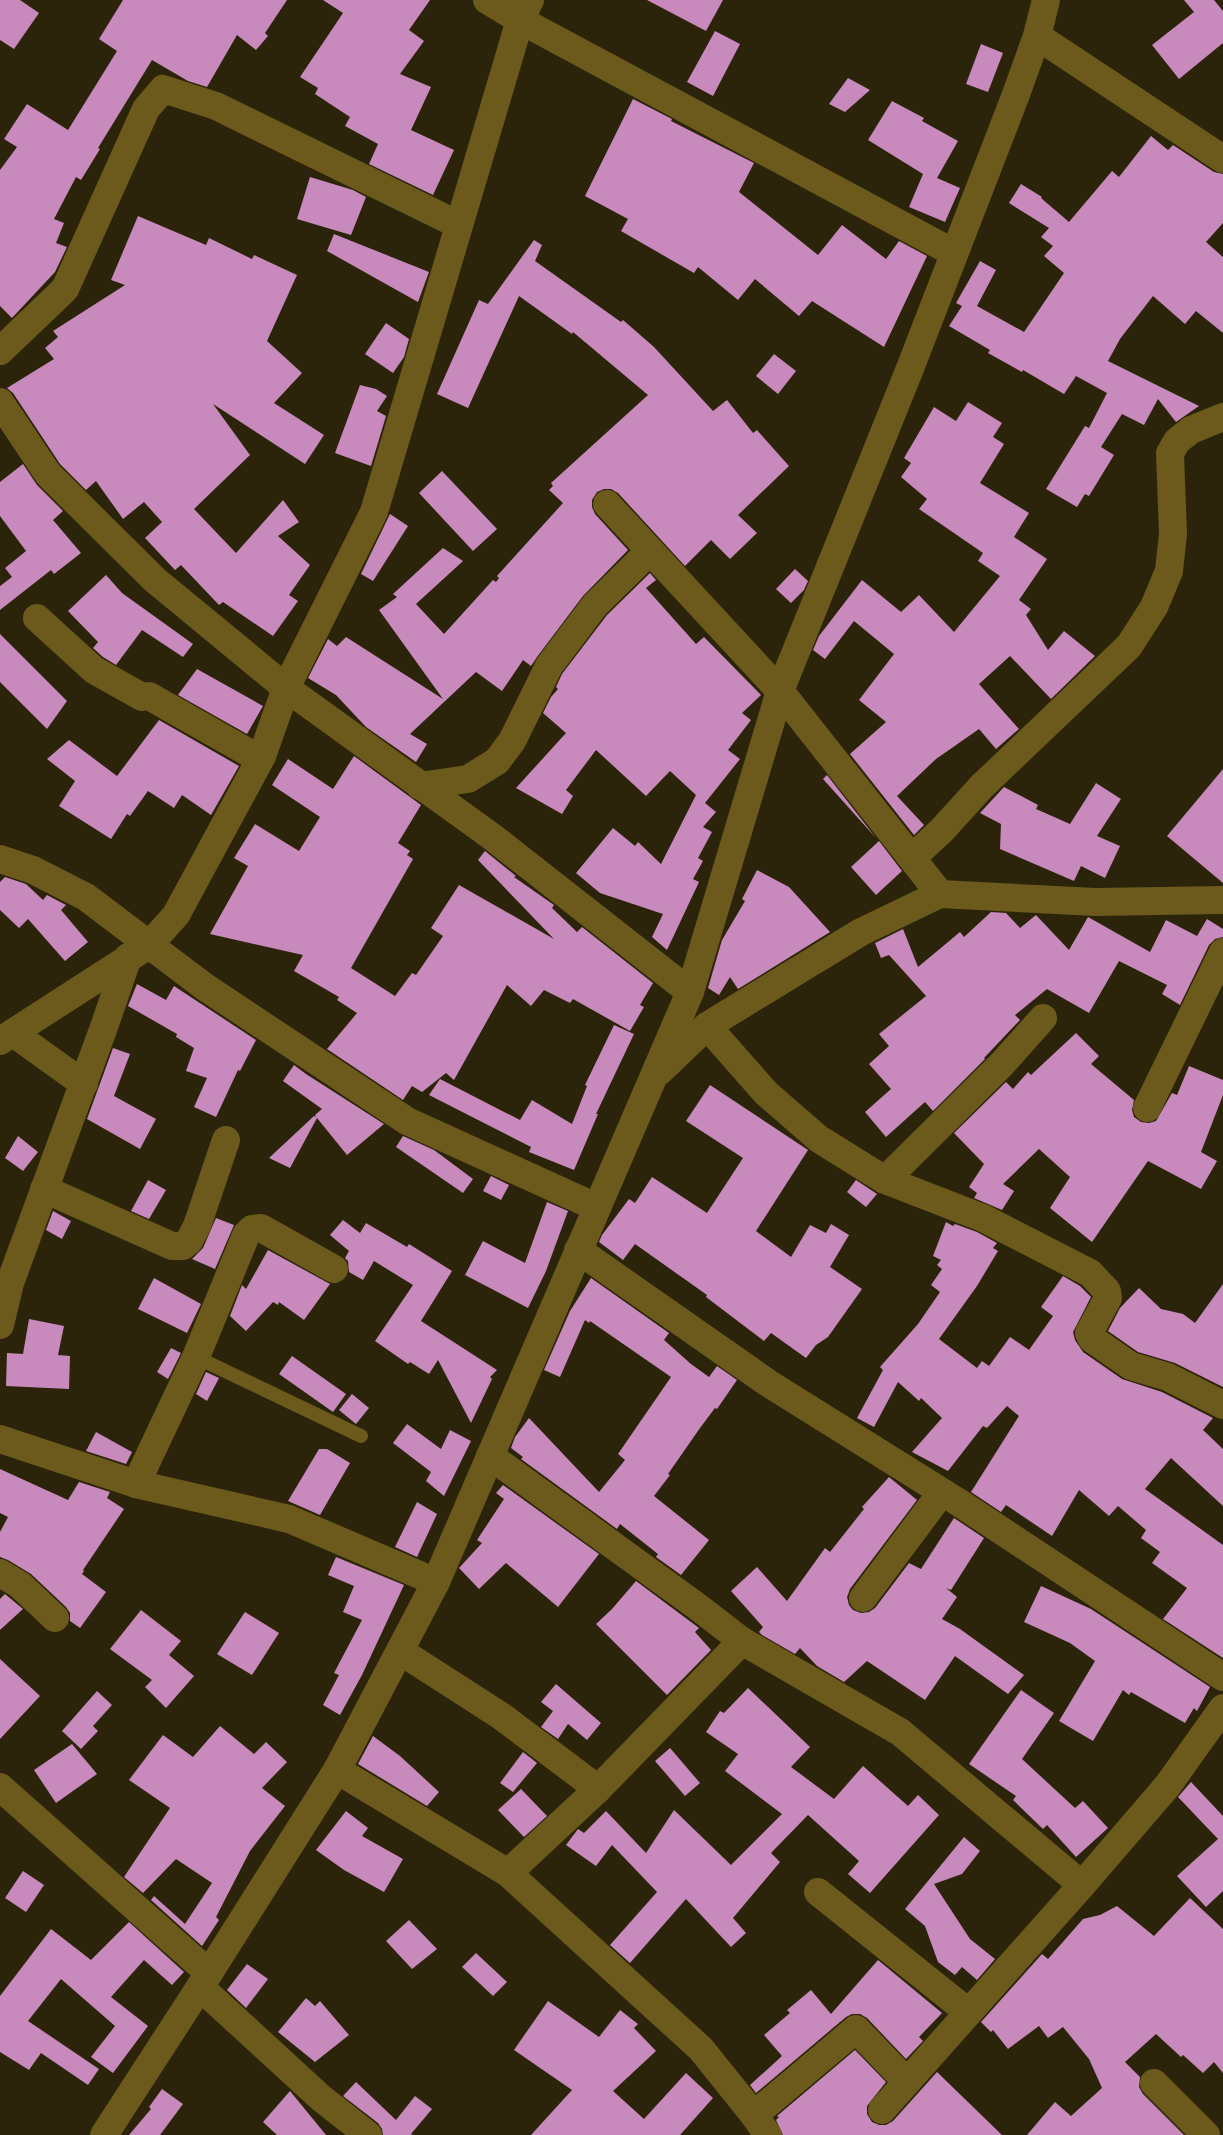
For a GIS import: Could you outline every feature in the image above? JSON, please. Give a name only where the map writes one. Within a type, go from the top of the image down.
[{"type":"street","points":[[487,0],[525,10],[954,253]]},
{"type":"street","points":[[104,2135],[205,1980],[337,1770],[436,1582],[690,992],[780,692],[954,253],[1037,36],[1046,0]]},
{"type":"street","points":[[84,1084],[6,1037],[138,951],[176,915],[262,756],[286,688],[374,512],[525,10]]},
{"type":"street","points":[[1037,36],[1223,159]]},
{"type":"street","points":[[0,351],[65,289],[146,109],[163,89],[216,106],[460,225]]},
{"type":"street","points":[[0,402],[48,474],[155,580],[286,688],[491,836],[690,992]]},
{"type":"street","points":[[912,858],[942,830],[982,786],[1129,646],[1154,607],[1169,571],[1172,534],[1170,453],[1177,441],[1191,430],[1223,417]]},
{"type":"street","points":[[607,504],[780,692],[940,894]]},
{"type":"street","points":[[420,786],[468,779],[497,761],[512,741],[549,666],[595,605],[650,551]]},
{"type":"street","points":[[37,618],[94,670],[142,697],[149,696],[260,759],[262,756]]},
{"type":"street","points":[[0,859],[32,870],[86,897],[138,951],[205,987],[407,1121],[596,1207]]},
{"type":"street","points":[[652,1079],[707,1026],[862,932],[940,894],[1095,902],[1223,900]]},
{"type":"street","points":[[0,1325],[10,1283],[44,1189],[138,951]]},
{"type":"street","points":[[1147,1108],[1223,952]]},
{"type":"street","points":[[885,1180],[1002,1064],[1043,1018]]},
{"type":"street","points":[[707,1026],[766,1093],[819,1139],[885,1180],[983,1218],[1090,1273],[1107,1291],[1108,1298],[1091,1329],[1092,1339],[1131,1366],[1168,1376],[1223,1405]]},
{"type":"street","points":[[44,1189],[172,1246],[183,1246],[189,1241],[197,1226],[226,1140]]},
{"type":"street","points":[[136,1484],[196,1357],[246,1235],[252,1229],[261,1228],[334,1269]]},
{"type":"street","points":[[578,1250],[768,1382],[942,1492],[1223,1677]]},
{"type":"street","points":[[0,1439],[136,1484],[289,1519],[436,1582]]},
{"type":"street","points":[[490,1456],[742,1641],[900,1732],[1082,1885]]},
{"type":"street","points":[[863,1598],[942,1492]]},
{"type":"street","points":[[0,1573],[20,1585],[55,1618]]},
{"type":"street","points":[[508,1873],[598,1789],[742,1641]]},
{"type":"street","points":[[400,1651],[500,1716],[598,1789]]},
{"type":"street","points":[[882,2110],[1082,1885],[1168,1785],[1223,1708]]},
{"type":"street","points":[[337,1770],[508,1873],[701,2049],[761,2125],[856,2029],[907,2082]]},
{"type":"street","points":[[0,1787],[205,1980],[322,2098],[368,2135]]},
{"type":"street","points":[[818,1892],[968,2012]]},
{"type":"street","points":[[1154,2083],[1206,2135]]},
{"type":"lane","points":[[196,1357],[361,1436]]},
{"type":"building","points":[[0,0],[20,0],[39,13],[14,49],[0,40]]},
{"type":"building","points":[[123,0],[287,0],[265,33],[268,36],[256,50],[237,35],[207,87],[188,81],[152,60],[98,148],[100,149],[81,180],[76,177],[54,219],[64,223],[56,243],[67,247],[55,272],[12,318],[0,306],[0,170],[17,147],[4,139],[27,104],[68,130],[117,51],[99,39]]},
{"type":"building","points":[[323,0],[430,0],[409,30],[424,41],[400,74],[431,87],[411,130],[454,150],[433,195],[369,164],[378,144],[345,126],[350,117],[315,94],[318,88],[300,77],[343,13]]},
{"type":"building","points":[[647,0],[723,0],[706,31]]},
{"type":"building","points":[[1184,0],[1214,0],[1223,11],[1223,43],[1179,79],[1152,45],[1194,12]]},
{"type":"building","points":[[715,31],[740,44],[713,96],[687,82]]},
{"type":"building","points":[[981,44],[1003,53],[988,92],[966,84]]},
{"type":"building","points":[[848,78],[870,90],[845,112],[829,104]]},
{"type":"building","points":[[633,99],[672,119],[671,121],[754,163],[739,192],[818,255],[842,225],[886,259],[899,241],[927,256],[884,347],[812,301],[799,316],[755,279],[738,300],[698,267],[694,273],[621,231],[628,219],[585,196]]},
{"type":"building","points":[[892,101],[924,118],[922,121],[958,141],[937,178],[960,188],[945,222],[909,207],[923,174],[868,140]]},
{"type":"building","points":[[1151,136],[1168,150],[1173,145],[1214,172],[1223,174],[1223,223],[1206,242],[1223,257],[1223,333],[1196,311],[1185,324],[1153,296],[1120,339],[1108,361],[1199,406],[1176,422],[1158,399],[1144,425],[1122,414],[1101,447],[1114,455],[1089,496],[1085,494],[1077,507],[1046,489],[1085,426],[1089,428],[1107,393],[1076,376],[1064,394],[1023,370],[1022,372],[988,353],[990,350],[949,326],[962,306],[956,303],[980,261],[996,270],[977,306],[1024,332],[1064,273],[1044,256],[1053,246],[1041,237],[1049,228],[1009,203],[1021,184],[1042,197],[1069,222],[1112,171],[1119,177]]},
{"type":"building","points":[[310,177],[353,190],[366,197],[351,235],[297,219]]},
{"type":"building","points":[[138,216],[206,245],[209,238],[252,259],[254,255],[297,275],[267,341],[302,373],[274,403],[324,435],[305,464],[213,404],[250,455],[194,509],[236,553],[283,500],[299,522],[278,536],[310,565],[289,595],[298,601],[273,636],[223,602],[219,605],[181,565],[175,570],[145,538],[162,522],[144,502],[123,519],[96,481],[86,490],[60,464],[13,393],[7,388],[54,359],[45,348],[58,337],[53,331],[125,285],[111,280]]},
{"type":"building","points":[[334,234],[429,272],[418,302],[327,251]]},
{"type":"building","points":[[534,240],[542,245],[535,261],[621,322],[623,320],[654,347],[713,411],[727,400],[753,433],[757,430],[789,466],[738,515],[757,533],[730,559],[711,540],[685,566],[618,493],[611,489],[597,492],[592,500],[595,514],[628,550],[583,596],[531,666],[523,660],[502,691],[476,672],[410,734],[427,744],[416,762],[366,727],[336,695],[308,678],[328,639],[337,646],[346,637],[443,699],[379,610],[397,597],[393,594],[443,548],[463,561],[416,604],[444,634],[493,580],[496,582],[499,578],[497,576],[563,503],[549,490],[553,486],[551,483],[648,395],[573,332],[572,334],[519,296],[468,408],[437,394],[479,300],[488,304]]},
{"type":"building","points":[[386,323],[409,339],[404,357],[393,373],[365,354]]},
{"type":"building","points":[[774,354],[796,371],[778,394],[756,376]]},
{"type":"building","points":[[360,385],[376,389],[387,396],[377,411],[386,416],[371,466],[335,453]]},
{"type":"building","points":[[968,402],[1002,423],[993,437],[1004,444],[980,483],[1029,513],[1014,537],[1047,559],[1019,600],[1031,609],[1026,615],[1048,650],[1064,631],[1095,656],[1051,699],[1010,656],[979,684],[1019,729],[996,749],[979,729],[936,759],[897,796],[924,825],[914,835],[850,754],[886,722],[859,700],[894,654],[854,621],[825,659],[813,650],[819,636],[862,580],[901,612],[919,595],[954,632],[1000,576],[978,561],[983,553],[919,509],[927,499],[901,477],[911,463],[904,458],[934,407],[956,421]]},
{"type":"building","points":[[23,464],[37,485],[63,511],[53,520],[81,553],[54,574],[51,570],[0,610],[0,586],[12,577],[5,568],[26,551],[0,516],[0,482]]},
{"type":"building","points":[[442,471],[497,529],[473,551],[419,493]]},
{"type":"building","points":[[390,514],[408,526],[373,581],[361,574]]},
{"type":"building","points":[[795,569],[808,581],[804,590],[791,603],[776,589]]},
{"type":"building","points":[[650,573],[656,580],[646,588],[696,644],[704,637],[761,695],[742,713],[751,720],[728,750],[740,759],[705,803],[716,812],[703,827],[712,832],[698,858],[703,861],[693,879],[699,882],[667,950],[652,937],[663,914],[600,893],[576,873],[613,828],[635,846],[638,842],[661,864],[696,795],[670,771],[646,796],[596,750],[566,790],[573,796],[562,814],[516,788],[566,733],[543,713],[551,697],[558,689],[556,687],[562,674],[607,615]]},
{"type":"building","points":[[106,575],[122,593],[193,644],[183,657],[142,630],[116,665],[93,648],[98,642],[68,611]]},
{"type":"building","points":[[0,634],[67,701],[47,729],[0,682]]},
{"type":"building","points":[[197,669],[263,706],[247,734],[178,695]]},
{"type":"building","points":[[159,720],[239,766],[211,815],[182,795],[174,808],[148,791],[130,816],[127,814],[111,839],[59,806],[75,781],[47,759],[69,740],[117,776]]},
{"type":"building","points":[[354,756],[421,805],[398,843],[410,851],[407,855],[413,859],[351,968],[395,996],[412,973],[416,975],[443,936],[431,928],[459,885],[554,939],[478,860],[485,851],[516,876],[514,877],[554,905],[552,908],[577,932],[582,927],[653,983],[640,1005],[644,1007],[630,1031],[573,999],[570,1003],[544,990],[531,1006],[507,985],[454,1080],[446,1073],[422,1092],[412,1086],[403,1100],[327,1049],[357,1013],[337,1000],[339,997],[294,971],[303,955],[210,934],[248,866],[234,858],[255,824],[299,851],[320,817],[272,785],[288,759],[333,789]]},
{"type":"building","points":[[1223,769],[1223,883],[1167,836]]},
{"type":"building","points":[[827,775],[876,838],[823,779]]},
{"type":"building","points":[[1096,783],[1121,799],[1097,836],[1120,846],[1105,878],[1081,866],[1074,881],[1000,849],[1001,824],[980,813],[1004,787],[1038,805],[1036,809],[1070,824]]},
{"type":"building","points":[[879,841],[902,871],[876,895],[851,867]]},
{"type":"building","points":[[757,870],[789,887],[830,932],[738,989],[730,977],[719,995],[708,988],[722,940],[745,901],[742,899]]},
{"type":"building","points":[[5,877],[26,884],[43,900],[47,895],[66,905],[61,910],[88,942],[65,961],[28,919],[19,928],[0,910],[0,882]]},
{"type":"building","points":[[991,912],[1006,913],[1020,928],[1036,915],[1069,950],[1088,917],[1150,952],[1166,920],[1197,936],[1207,919],[1223,929],[1223,937],[1215,939],[1209,945],[1180,1005],[1162,994],[1167,985],[1119,961],[1089,1013],[1047,989],[1015,1015],[1020,1020],[985,1059],[933,1111],[925,1102],[886,1137],[865,1112],[891,1089],[869,1064],[889,1046],[879,1034],[926,996],[889,955],[881,958],[875,943],[903,929],[918,967],[960,932],[964,937]]},
{"type":"building","points":[[137,984],[166,1000],[174,986],[256,1040],[240,1071],[238,1070],[216,1117],[194,1107],[207,1078],[186,1071],[194,1048],[176,1037],[177,1034],[128,1006]]},
{"type":"building","points":[[614,1025],[634,1034],[596,1114],[598,1114],[574,1170],[529,1152],[531,1147],[429,1095],[440,1079],[520,1120],[532,1100],[572,1124],[587,1086],[585,1085]]},
{"type":"building","points":[[1076,1033],[1099,1056],[1091,1064],[1134,1100],[1132,1110],[1134,1117],[1141,1122],[1149,1123],[1156,1121],[1172,1093],[1177,1095],[1189,1066],[1223,1080],[1223,1095],[1201,1152],[1217,1161],[1201,1189],[1148,1161],[1092,1242],[1050,1208],[1070,1177],[1039,1149],[1003,1184],[1014,1191],[1002,1210],[974,1198],[977,1193],[969,1187],[984,1164],[954,1133],[1006,1082],[1013,1089],[1028,1072],[1031,1075]]},
{"type":"building","points":[[113,1048],[130,1054],[114,1096],[156,1119],[140,1149],[87,1119]]},
{"type":"building","points":[[294,1065],[384,1124],[347,1155],[317,1118],[290,1168],[269,1158],[314,1116],[316,1117],[315,1115],[322,1109],[283,1081]]},
{"type":"building","points":[[710,1085],[808,1150],[756,1231],[791,1257],[810,1225],[826,1233],[831,1224],[849,1235],[830,1267],[862,1289],[828,1337],[816,1345],[806,1358],[771,1333],[764,1341],[706,1297],[707,1295],[635,1244],[623,1260],[599,1242],[602,1235],[629,1199],[635,1203],[652,1177],[707,1213],[743,1158],[686,1121]]},
{"type":"building","points":[[18,1136],[38,1152],[23,1171],[5,1158]]},
{"type":"building","points":[[403,1136],[434,1150],[473,1179],[463,1193],[396,1147]]},
{"type":"building","points":[[491,1176],[509,1185],[501,1200],[483,1191]]},
{"type":"building","points":[[148,1180],[166,1190],[149,1219],[131,1211]]},
{"type":"building","points":[[856,1180],[877,1194],[866,1207],[847,1192]]},
{"type":"building","points":[[547,1202],[568,1211],[546,1271],[528,1308],[465,1275],[483,1241],[525,1263]]},
{"type":"building","points":[[53,1211],[71,1221],[62,1239],[46,1230]]},
{"type":"building","points":[[216,1218],[234,1225],[215,1269],[192,1259],[203,1248]]},
{"type":"building","points":[[343,1220],[360,1233],[366,1223],[407,1247],[409,1244],[452,1271],[421,1321],[497,1370],[490,1377],[492,1379],[471,1423],[438,1360],[429,1374],[410,1362],[408,1364],[375,1341],[413,1285],[374,1261],[363,1280],[349,1272],[348,1261],[345,1258],[349,1251],[330,1235]]},
{"type":"building","points":[[946,1222],[953,1226],[955,1224],[977,1232],[997,1243],[993,1248],[998,1251],[977,1286],[939,1339],[977,1368],[982,1361],[989,1366],[1010,1337],[1029,1350],[1053,1316],[1041,1307],[1063,1276],[1080,1286],[1091,1297],[1073,1332],[1075,1340],[1083,1352],[1122,1379],[1162,1392],[1213,1418],[1203,1430],[1223,1449],[1223,1506],[1171,1458],[1145,1489],[1223,1545],[1223,1658],[1163,1619],[1187,1588],[1152,1563],[1160,1552],[1141,1538],[1146,1530],[1118,1506],[1109,1516],[1079,1490],[1052,1536],[1006,1505],[1001,1512],[971,1492],[1019,1416],[1007,1406],[987,1428],[983,1426],[948,1471],[912,1452],[942,1418],[921,1398],[919,1401],[898,1382],[874,1427],[857,1418],[883,1370],[880,1367],[918,1324],[940,1292],[931,1285],[942,1269],[937,1265],[941,1260],[933,1256]]},
{"type":"building","points":[[268,1250],[330,1284],[304,1320],[279,1302],[278,1305],[273,1302],[246,1331],[230,1316],[242,1285],[246,1289]]},
{"type":"building","points":[[154,1278],[201,1304],[187,1333],[138,1309]]},
{"type":"building","points":[[591,1278],[669,1333],[664,1340],[709,1377],[717,1366],[737,1380],[717,1409],[715,1408],[700,1428],[654,1496],[709,1540],[681,1575],[656,1557],[658,1554],[620,1524],[617,1529],[521,1459],[523,1457],[511,1448],[515,1437],[529,1418],[599,1492],[625,1460],[618,1454],[671,1377],[590,1321],[589,1323],[585,1320],[560,1377],[544,1370],[570,1311]]},
{"type":"building","points":[[1223,1284],[1223,1387],[1175,1363],[1138,1352],[1108,1331],[1120,1308],[1139,1288],[1161,1309],[1183,1314],[1195,1323]]},
{"type":"building","points":[[29,1319],[64,1326],[58,1355],[70,1356],[69,1389],[6,1386],[7,1353],[23,1354]]},
{"type":"building","points":[[171,1348],[181,1353],[168,1379],[157,1372]]},
{"type":"building","points":[[292,1356],[346,1394],[333,1412],[279,1374]]},
{"type":"building","points":[[206,1372],[219,1378],[207,1401],[196,1394]]},
{"type":"building","points":[[352,1394],[369,1408],[356,1424],[339,1410]]},
{"type":"building","points":[[407,1424],[441,1449],[450,1430],[471,1441],[444,1496],[426,1481],[431,1472],[393,1443]]},
{"type":"building","points":[[96,1432],[132,1452],[126,1464],[86,1451]]},
{"type":"building","points":[[319,1449],[327,1449],[350,1463],[320,1515],[288,1501]]},
{"type":"building","points":[[0,1469],[68,1500],[79,1482],[110,1492],[107,1498],[124,1509],[83,1570],[82,1574],[106,1592],[80,1628],[70,1621],[70,1613],[66,1607],[31,1574],[0,1557],[0,1532],[8,1517],[0,1513]]},
{"type":"building","points":[[889,1477],[917,1500],[850,1589],[847,1597],[849,1605],[853,1610],[861,1613],[869,1612],[875,1608],[909,1563],[921,1569],[954,1518],[984,1538],[951,1590],[946,1588],[957,1597],[942,1619],[960,1629],[1024,1675],[1008,1694],[955,1656],[925,1700],[867,1661],[844,1682],[817,1666],[800,1648],[795,1654],[762,1635],[759,1632],[763,1627],[731,1591],[757,1567],[787,1601],[825,1548],[830,1552],[864,1509],[862,1507]]},
{"type":"building","points":[[503,1485],[599,1554],[558,1607],[506,1563],[479,1589],[459,1568],[482,1543],[477,1540],[504,1499],[496,1493]]},
{"type":"building","points":[[417,1502],[437,1514],[417,1557],[395,1547]]},
{"type":"building","points":[[336,1557],[404,1585],[362,1675],[340,1715],[323,1705],[339,1675],[334,1673],[362,1620],[343,1612],[354,1586],[328,1575]]},
{"type":"building","points":[[636,1581],[699,1628],[695,1632],[711,1650],[667,1695],[596,1624]]},
{"type":"building","points":[[1041,1586],[1091,1609],[1210,1687],[1197,1711],[1194,1708],[1185,1723],[1131,1692],[1129,1695],[1123,1690],[1093,1741],[1059,1721],[1095,1661],[1070,1643],[1024,1622]]},
{"type":"building","points":[[5,1594],[23,1609],[0,1630],[0,1599]]},
{"type":"building","points":[[141,1610],[181,1641],[169,1655],[194,1676],[166,1708],[145,1687],[152,1680],[110,1649]]},
{"type":"building","points":[[245,1612],[279,1633],[252,1675],[217,1654]]},
{"type":"building","points":[[0,1659],[40,1696],[0,1739]]},
{"type":"building","points":[[556,1684],[601,1723],[587,1740],[568,1724],[558,1739],[541,1727],[553,1711],[541,1702]]},
{"type":"building","points":[[748,1688],[810,1747],[791,1767],[834,1799],[863,1766],[908,1806],[918,1795],[939,1815],[870,1893],[848,1874],[859,1861],[808,1815],[771,1853],[780,1862],[733,1918],[746,1933],[731,1947],[686,1899],[630,1963],[610,1945],[657,1892],[612,1845],[596,1866],[566,1845],[578,1829],[584,1833],[606,1811],[646,1853],[674,1810],[731,1865],[782,1814],[725,1771],[738,1754],[706,1732],[720,1711],[724,1713]]},
{"type":"building","points":[[1021,1690],[1054,1713],[1022,1759],[1075,1808],[1083,1801],[1108,1828],[1076,1857],[1047,1825],[1043,1829],[1013,1800],[1016,1796],[969,1764]]},
{"type":"building","points":[[97,1691],[112,1705],[93,1726],[98,1731],[81,1749],[62,1731]]},
{"type":"building","points":[[220,1726],[254,1754],[266,1742],[287,1762],[262,1788],[285,1806],[250,1851],[216,1917],[219,1920],[202,1946],[151,1900],[154,1896],[185,1924],[212,1883],[176,1859],[143,1893],[124,1877],[170,1808],[129,1780],[163,1735],[193,1757]]},
{"type":"building","points":[[373,1736],[400,1756],[439,1792],[427,1806],[358,1764]]},
{"type":"building","points":[[72,1744],[97,1774],[56,1803],[34,1770]]},
{"type":"building","points":[[670,1748],[700,1783],[685,1796],[655,1761]]},
{"type":"building","points":[[523,1752],[537,1763],[513,1792],[500,1783]]},
{"type":"building","points":[[1191,1782],[1223,1816],[1223,1891],[1206,1907],[1177,1876],[1218,1839],[1178,1797]]},
{"type":"building","points":[[521,1789],[547,1816],[524,1837],[498,1810]]},
{"type":"building","points":[[346,1811],[368,1828],[362,1836],[403,1859],[384,1892],[344,1870],[316,1850]]},
{"type":"building","points":[[964,1837],[980,1851],[962,1874],[934,1884],[970,1939],[995,1959],[977,1980],[962,1967],[955,1975],[938,1962],[925,1926],[905,1909]]},
{"type":"building","points":[[23,1871],[44,1885],[26,1912],[5,1898]]},
{"type":"building","points":[[1190,1898],[1223,1929],[1223,2073],[1214,2062],[1203,2073],[1183,2055],[1181,2057],[1156,2034],[1125,2062],[1140,2077],[1139,2087],[1143,2094],[1184,2135],[1027,2135],[1055,2102],[1071,2116],[1102,2088],[1089,2059],[1063,2027],[1048,2038],[1039,2026],[1008,2049],[993,2030],[991,2032],[981,2022],[1042,1954],[1048,1959],[1083,1919],[1100,1915],[1117,1906],[1154,1936]]},
{"type":"building","points":[[409,1920],[437,1949],[412,1969],[386,1941]]},
{"type":"building","points":[[129,1922],[184,1972],[172,1985],[144,1960],[111,1997],[148,2026],[113,2073],[91,2057],[115,2026],[61,1979],[28,2021],[99,2069],[88,2085],[41,2053],[29,2070],[0,2052],[0,1996],[51,1929],[91,1960]]},
{"type":"building","points":[[476,1953],[507,1982],[493,1996],[462,1967]]},
{"type":"building","points":[[878,1960],[942,2013],[919,2037],[923,2041],[906,2059],[867,2018],[860,2014],[852,2014],[756,2093],[750,2085],[782,2056],[764,2035],[790,2013],[787,2010],[811,1990],[831,2014]]},
{"type":"building","points":[[247,1964],[268,1979],[246,2008],[227,1990]]},
{"type":"building","points":[[306,1998],[315,2006],[320,2001],[349,2035],[315,2062],[278,2032]]},
{"type":"building","points":[[548,2001],[599,2037],[620,2010],[638,2024],[634,2028],[656,2051],[613,2091],[644,2119],[686,2073],[713,2098],[680,2135],[531,2135],[572,2090],[514,2050]]},
{"type":"building","points":[[855,2050],[886,2082],[867,2106],[867,2114],[872,2122],[886,2125],[893,2121],[937,2072],[1002,2135],[783,2135],[776,2120],[779,2117],[777,2116]]},
{"type":"building","points":[[356,2082],[396,2120],[415,2096],[432,2109],[411,2134],[413,2135],[383,2135],[378,2123],[343,2096]]},
{"type":"building","points":[[162,2089],[183,2104],[160,2135],[129,2135],[151,2109],[149,2107]]},
{"type":"building","points":[[290,2091],[326,2135],[277,2135],[263,2122]]}]
